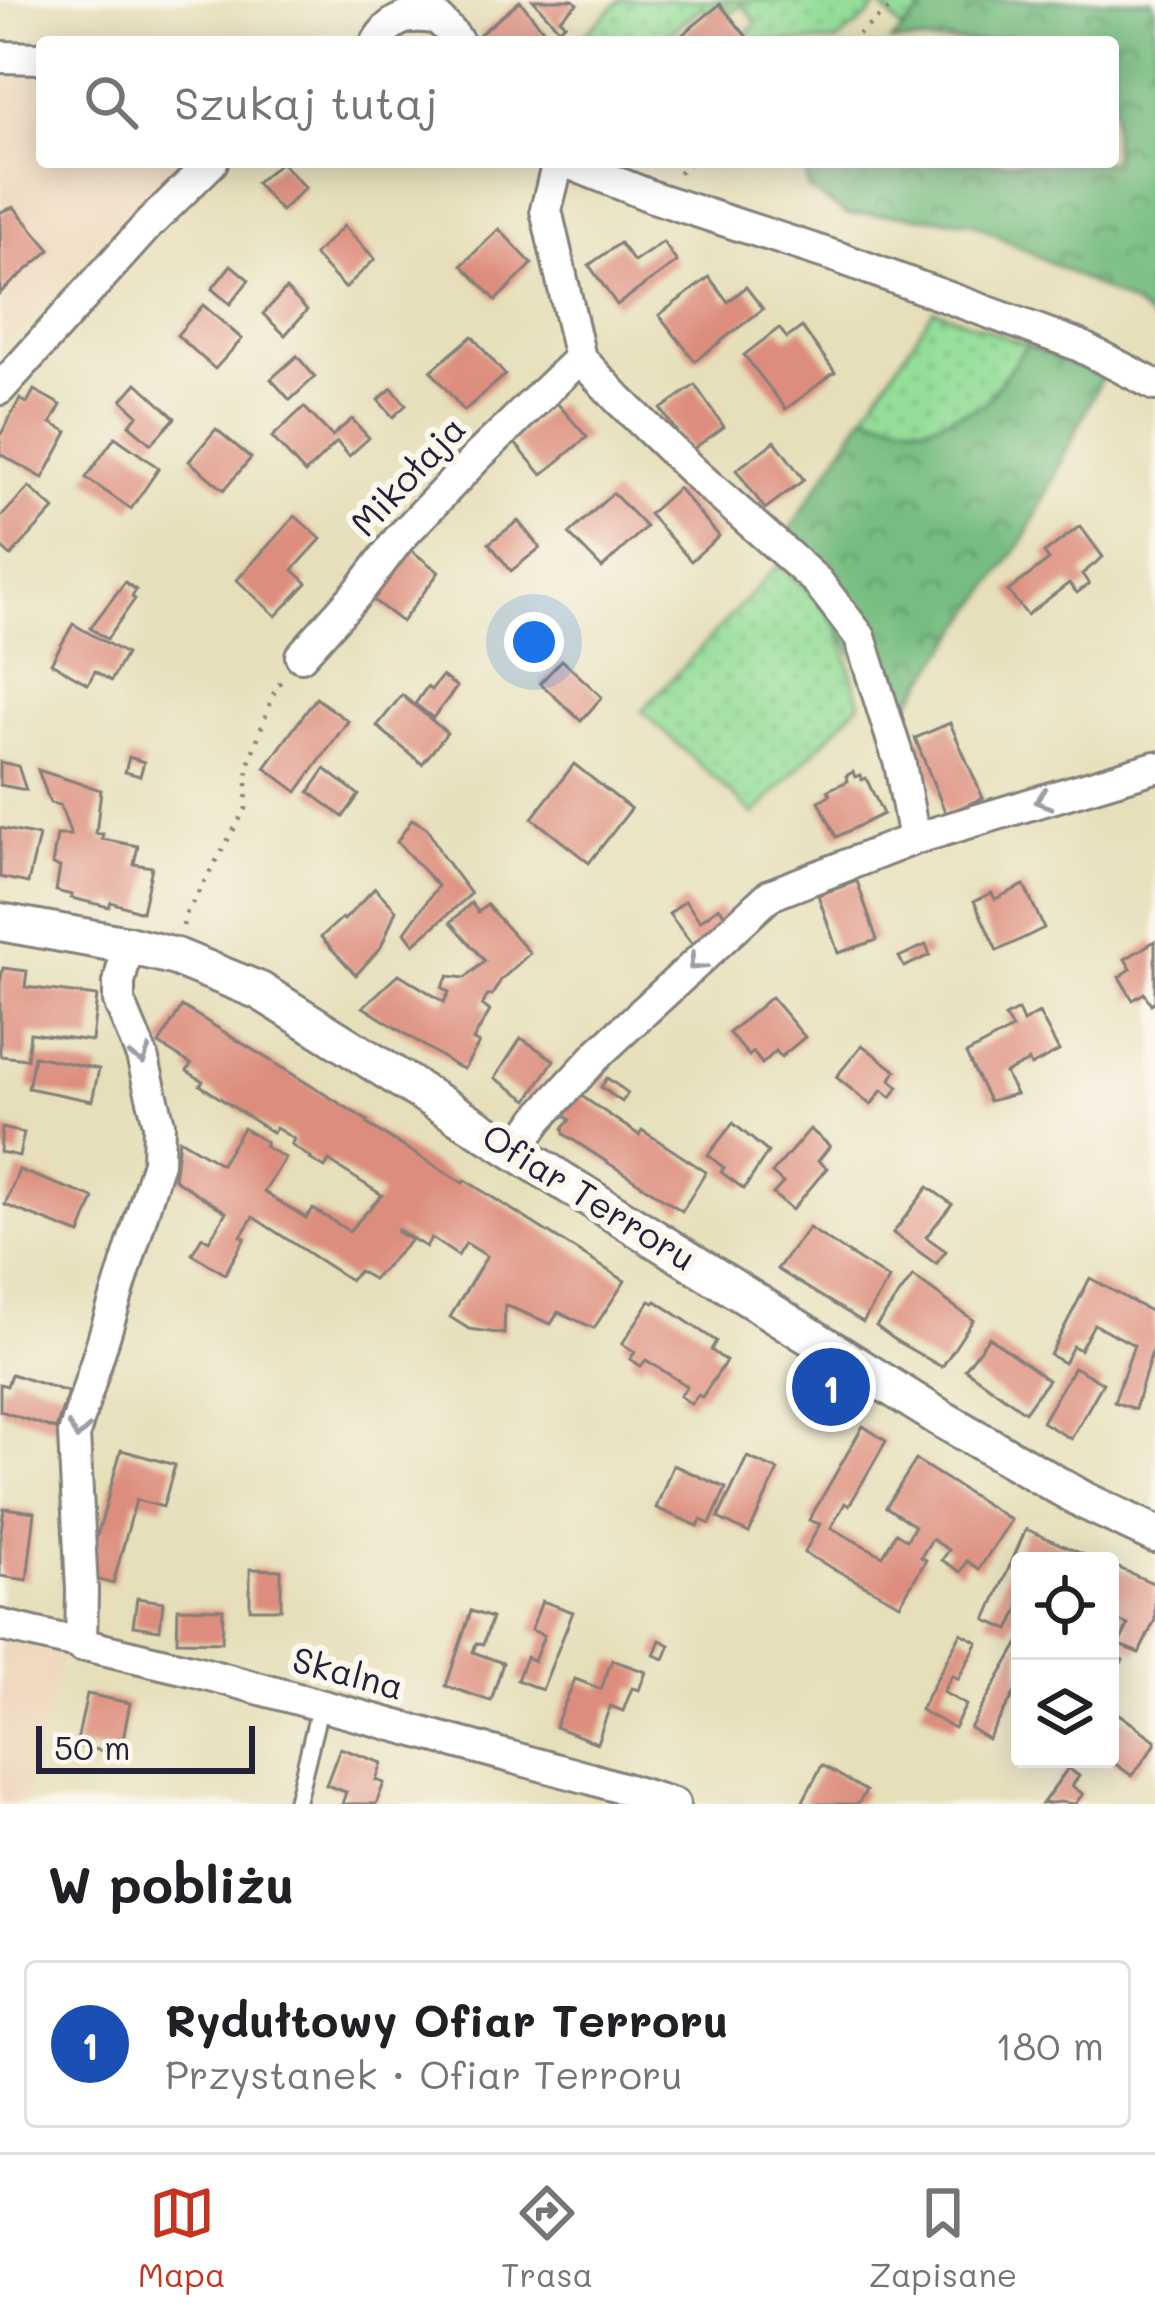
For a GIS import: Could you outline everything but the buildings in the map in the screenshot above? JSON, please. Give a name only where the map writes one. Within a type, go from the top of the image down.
[{"type":"street","points":[[390,21],[418,16],[428,9],[453,36]]},
{"type":"street","points":[[0,57],[36,58]]},
{"type":"street","points":[[0,389],[206,168]]},
{"type":"street","points":[[560,168],[546,211],[580,358],[697,475],[818,581],[860,637],[900,764],[914,839]]},
{"type":"street","points":[[578,168],[1078,345],[1155,385]]},
{"type":"street","name":"Mikołaja","points":[[302,656],[398,540],[580,358]]},
{"type":"street","points":[[516,1150],[599,1053],[770,895],[914,839],[1155,766]]},
{"type":"street","name":"Ofiar Terroru","points":[[0,922],[128,944],[176,957],[260,991],[942,1419],[1084,1501],[1155,1534]]},
{"type":"street","points":[[81,1646],[74,1434],[158,1162],[159,1124],[142,1056],[118,1001],[128,944]]},
{"type":"street","name":"Skalna","points":[[0,1625],[191,1670],[674,1804]]},
{"type":"lane","points":[[296,1804],[320,1706]]},
{"type":"path","points":[[856,36],[900,0]]},
{"type":"path","points":[[176,957],[186,914],[246,808],[248,764],[276,688]]},
{"type":"shaded area","points":[[0,76],[36,79],[36,168],[172,168],[0,351]]},
{"type":"shaded area","points":[[0,1640],[61,1655],[24,1804],[0,1804]]},
{"type":"green space","points":[[621,0],[933,0],[902,30],[879,3],[844,36],[746,36],[757,23],[742,4],[729,15],[720,5],[709,13],[702,7],[666,36],[582,36]]},
{"type":"green space","points":[[933,0],[1152,0],[1155,323],[1136,307],[971,222],[847,215],[808,189],[805,168],[1119,168],[1119,36],[897,36]]},
{"type":"green space","points":[[934,309],[1027,345],[984,405],[926,426],[864,415]]},
{"type":"green space","points":[[1027,345],[1102,377],[1026,536],[895,723],[788,546],[787,534],[864,415],[926,426],[983,405]]},
{"type":"green space","points":[[778,565],[836,620],[860,703],[754,815],[642,711]]},
{"type":"place","name":"Rydułtowy Ofiar Terroru","points":[[831,1387]]}]
